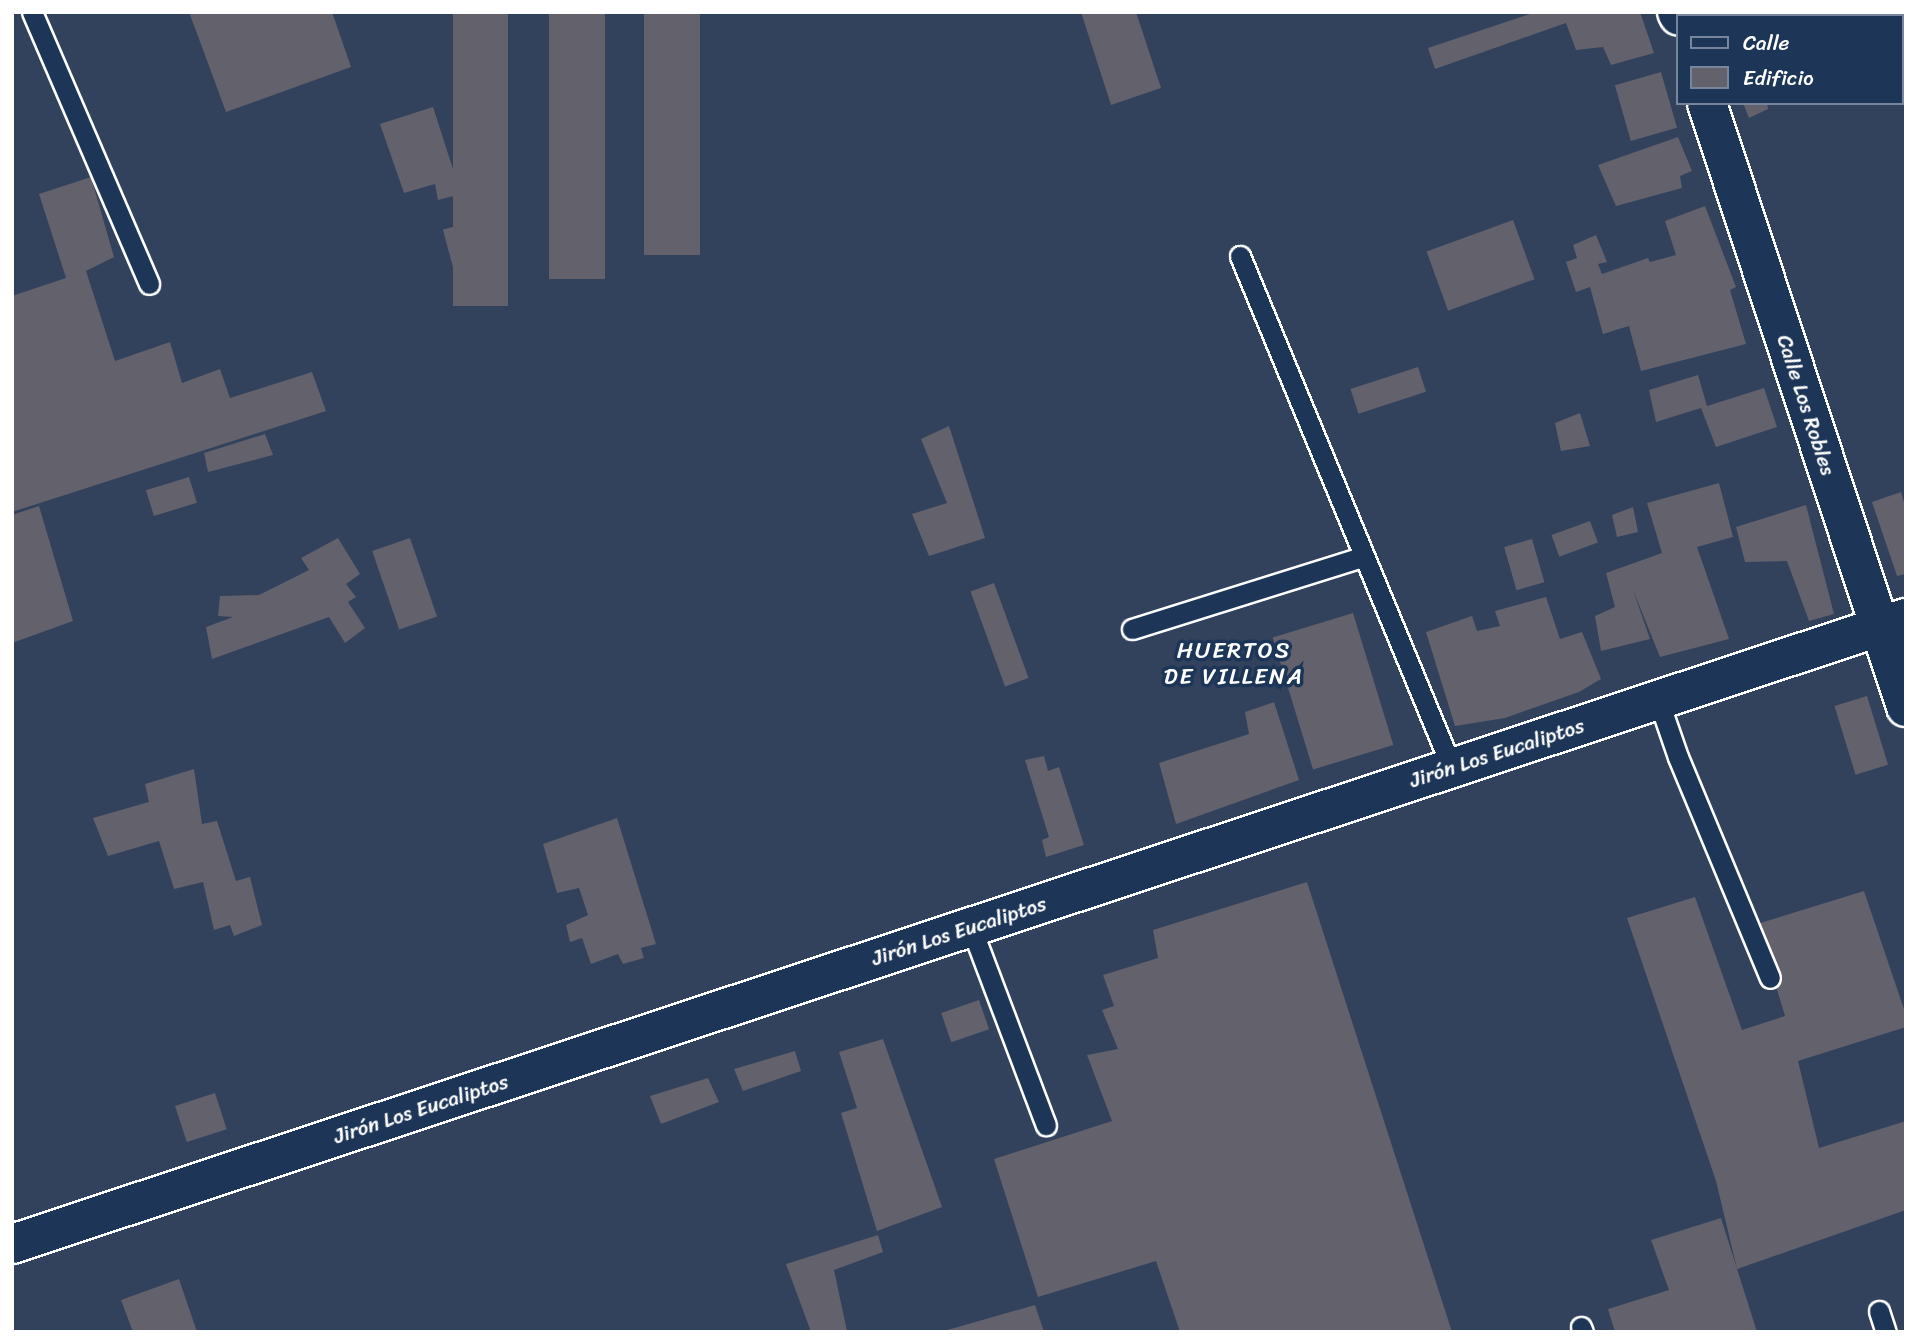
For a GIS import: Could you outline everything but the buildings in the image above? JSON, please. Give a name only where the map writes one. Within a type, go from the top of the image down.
[{"type":"street","name":"Calle Los Robles","points":[[1708,105],[1892,622],[1906,707]]},
{"type":"street","name":"Jirón Los Eucaliptos","points":[[12,1244],[1892,622]]},
{"type":"lane","points":[[32,12],[149,284]]},
{"type":"lane","points":[[1240,256],[1362,557],[1452,768]]},
{"type":"lane","points":[[1132,629],[1362,557]]},
{"type":"lane","points":[[1658,699],[1678,757],[1770,978]]},
{"type":"lane","points":[[971,927],[1046,1125]]},
{"type":"lane","points":[[1879,1311],[1886,1332]]},
{"type":"district","name":"HUERTOS DE VILLENA","points":[[1234,664]]}]
